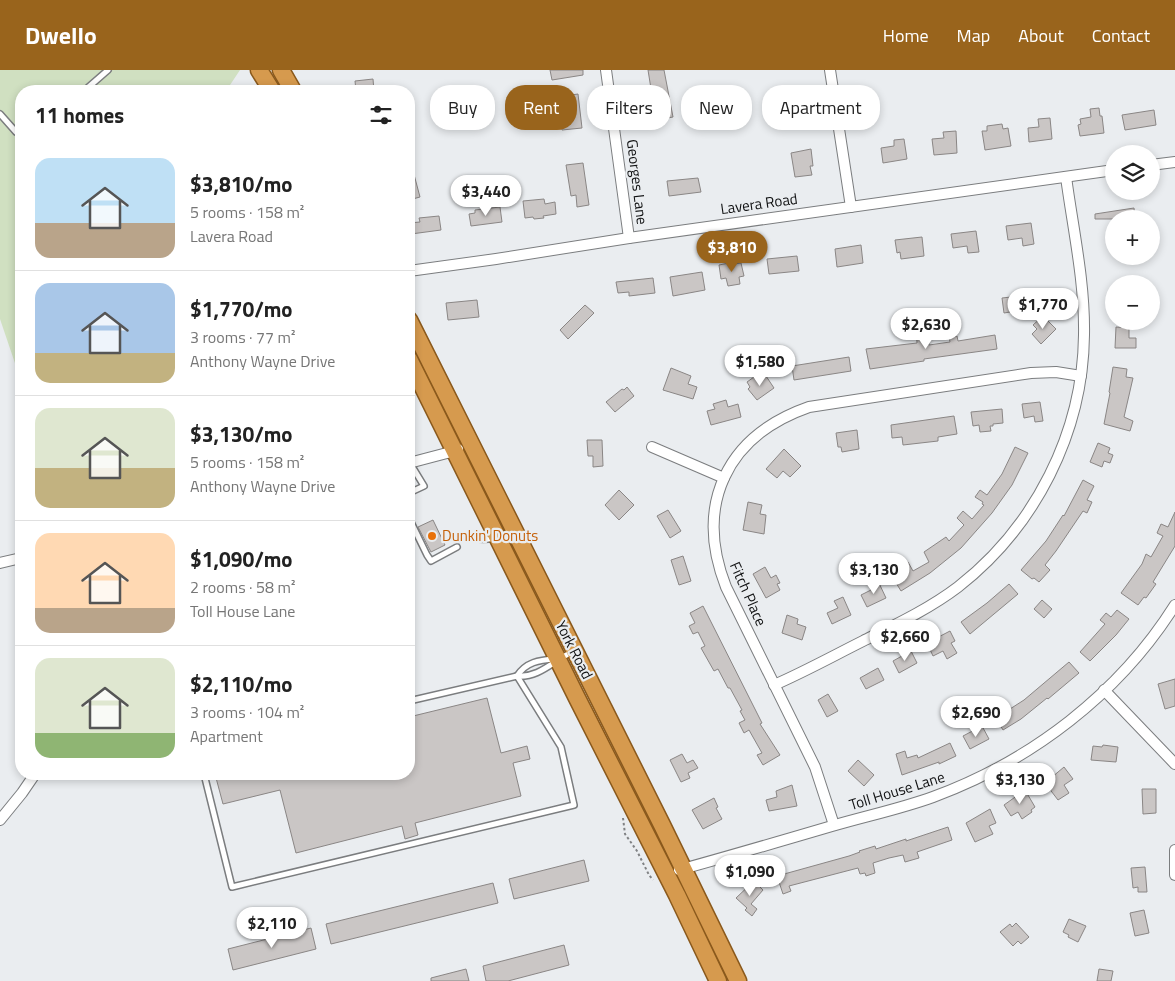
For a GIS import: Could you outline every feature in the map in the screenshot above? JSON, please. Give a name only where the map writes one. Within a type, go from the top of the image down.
[{"type":"highway","points":[[259,70],[268,85]]},
{"type":"highway","points":[[281,70],[290,85]]},
{"type":"highway","name":"York Road","points":[[415,332],[738,981]]},
{"type":"highway","name":"York Road","points":[[415,371],[718,981]]},
{"type":"street","name":"Georges Lane","points":[[606,70],[629,238]]},
{"type":"street","points":[[830,70],[851,207]]},
{"type":"street","points":[[1160,164],[1175,162]]},
{"type":"street","name":"Lavera Road","points":[[415,270],[1105,171]]},
{"type":"street","points":[[774,685],[928,608],[975,573],[997,551],[1029,510],[1050,474],[1068,429],[1081,376],[1083,351],[1084,313],[1066,177]]},
{"type":"street","name":"Fitch Place","points":[[834,826],[815,767],[726,587],[716,557],[713,538],[714,519],[716,501],[724,478],[735,458],[759,432],[791,413],[809,407],[1032,373],[1056,372],[1081,376]]},
{"type":"street","points":[[415,461],[471,444]]},
{"type":"street","points":[[652,447],[724,478]]},
{"type":"street","points":[[0,563],[15,559]]},
{"type":"street","name":"Toll House Lane","points":[[666,874],[933,797],[994,770],[1037,745],[1068,722],[1104,690],[1135,659],[1175,605]]},
{"type":"street","points":[[1104,690],[1175,764]]},
{"type":"street","points":[[0,820],[31,780]]},
{"type":"street","points":[[1175,850],[1175,875]]},
{"type":"lane","points":[[91,85],[108,70]]},
{"type":"lane","points":[[0,114],[15,131]]},
{"type":"lane","points":[[415,472],[424,486],[415,490]]},
{"type":"lane","points":[[415,530],[432,561],[457,547]]},
{"type":"lane","points":[[473,538],[482,540],[498,538],[514,530]]},
{"type":"lane","points":[[415,700],[517,676],[526,677],[545,670],[558,659],[574,651]]},
{"type":"lane","points":[[517,676],[523,667],[540,660],[558,659]]},
{"type":"lane","points":[[205,780],[232,887],[574,804],[560,747],[517,676]]},
{"type":"lane","points":[[703,949],[719,941]]},
{"type":"green space","points":[[0,70],[240,70],[230,85],[15,85],[15,363],[0,319]]},
{"type":"building","points":[[550,70],[583,70],[583,75],[552,80]]},
{"type":"building","points":[[648,70],[664,70],[667,85],[650,85]]},
{"type":"building","points":[[373,79],[374,85],[355,85],[355,81]]},
{"type":"building","points":[[577,94],[582,128],[577,128]]},
{"type":"building","points":[[1099,108],[1104,133],[1080,136],[1078,125],[1081,124],[1080,119],[1091,117],[1090,109]]},
{"type":"building","points":[[1154,110],[1156,125],[1125,130],[1122,115]]},
{"type":"building","points":[[1050,118],[1052,139],[1029,142],[1028,128],[1039,127],[1038,119]]},
{"type":"building","points":[[1002,124],[1003,129],[1008,128],[1011,146],[985,150],[982,131],[987,131],[987,126]]},
{"type":"building","points":[[956,131],[957,153],[934,155],[932,139],[944,138],[943,132]]},
{"type":"building","points":[[904,139],[907,159],[883,163],[881,148],[894,146],[894,140]]},
{"type":"building","points":[[811,149],[813,166],[810,166],[812,175],[795,177],[791,153]]},
{"type":"building","points":[[583,163],[589,205],[577,207],[576,195],[571,196],[566,165]]},
{"type":"building","points":[[415,178],[420,197],[415,198]]},
{"type":"building","points":[[698,178],[701,192],[669,196],[667,181]]},
{"type":"building","points":[[544,199],[545,204],[555,202],[556,214],[543,216],[544,218],[525,218],[523,201]]},
{"type":"building","points":[[500,207],[502,222],[471,226],[469,214],[475,213],[475,210]]},
{"type":"building","points":[[1105,212],[1105,219],[1095,219],[1095,214]]},
{"type":"building","points":[[439,216],[441,230],[415,233],[415,222],[420,222],[419,218]]},
{"type":"building","points":[[1031,223],[1034,244],[1023,246],[1022,238],[1008,240],[1006,226]]},
{"type":"building","points":[[976,231],[979,252],[968,253],[967,246],[953,248],[951,234]]},
{"type":"building","points":[[922,237],[924,256],[901,259],[900,252],[897,253],[895,240]]},
{"type":"building","points":[[861,245],[863,263],[837,267],[835,249]]},
{"type":"building","points":[[797,256],[799,271],[769,274],[767,259]]},
{"type":"building","points":[[734,262],[734,264],[741,263],[744,276],[739,277],[740,284],[728,286],[726,278],[721,279],[719,265]]},
{"type":"building","points":[[702,272],[705,290],[673,296],[670,277]]},
{"type":"building","points":[[653,278],[655,293],[629,296],[629,292],[618,293],[616,282]]},
{"type":"building","points":[[1020,296],[1022,310],[1004,313],[1002,298]]},
{"type":"building","points":[[477,300],[479,317],[448,320],[446,303]]},
{"type":"building","points":[[585,305],[594,313],[568,339],[560,330]]},
{"type":"building","points":[[1043,316],[1056,329],[1041,344],[1032,334],[1037,329],[1033,325]]},
{"type":"building","points":[[927,324],[929,345],[950,342],[949,337],[957,336],[958,341],[995,335],[997,349],[870,369],[866,349],[917,343],[916,325]]},
{"type":"building","points":[[1116,330],[1129,330],[1129,338],[1136,338],[1136,348],[1115,348]]},
{"type":"building","points":[[849,357],[851,371],[794,380],[792,366]]},
{"type":"building","points":[[1113,367],[1127,369],[1126,377],[1133,378],[1124,417],[1133,421],[1130,431],[1104,424]]},
{"type":"building","points":[[671,368],[691,376],[688,384],[697,387],[693,399],[663,390]]},
{"type":"building","points":[[766,376],[774,388],[757,400],[748,389],[750,387],[747,382],[754,377],[758,382]]},
{"type":"building","points":[[627,387],[634,396],[615,412],[606,402]]},
{"type":"building","points":[[726,400],[728,407],[738,404],[741,417],[711,425],[707,411],[715,409],[713,404]]},
{"type":"building","points":[[1040,402],[1043,421],[1035,422],[1034,416],[1024,418],[1022,404]]},
{"type":"building","points":[[1002,409],[1003,423],[990,426],[991,431],[980,432],[979,425],[973,426],[971,412]]},
{"type":"building","points":[[954,416],[957,434],[938,437],[938,441],[903,445],[902,437],[892,438],[891,425]]},
{"type":"building","points":[[857,430],[859,449],[842,452],[841,447],[838,447],[836,433]]},
{"type":"building","points":[[587,440],[602,440],[603,466],[593,467],[593,456],[588,456]]},
{"type":"building","points":[[1098,443],[1110,448],[1108,453],[1113,455],[1110,463],[1104,461],[1102,467],[1090,462]]},
{"type":"building","points":[[1015,447],[1028,453],[1012,485],[992,513],[961,548],[930,573],[901,591],[893,578],[901,574],[898,568],[908,562],[913,571],[929,562],[924,552],[946,537],[949,541],[964,525],[957,518],[963,511],[972,519],[984,505],[982,504],[983,502],[975,497],[980,490],[987,495],[1002,474]]},
{"type":"building","points":[[784,449],[801,466],[790,477],[783,471],[777,478],[766,469]]},
{"type":"building","points":[[1083,480],[1094,486],[1087,500],[1092,502],[1087,513],[1083,511],[1045,565],[1050,570],[1039,582],[1034,578],[1032,579],[1021,570],[1064,516]]},
{"type":"building","points":[[619,490],[634,505],[619,520],[605,505]]},
{"type":"building","points":[[748,502],[762,505],[760,514],[766,515],[764,534],[743,530]]},
{"type":"building","points":[[668,510],[681,531],[670,538],[657,516]]},
{"type":"building","points":[[1175,512],[1175,546],[1153,582],[1156,584],[1146,598],[1144,597],[1138,605],[1121,593],[1142,564],[1146,554],[1151,557],[1163,536],[1157,533],[1161,524],[1168,527]]},
{"type":"building","name":"Dunkin' Donuts","points":[[433,520],[445,545],[431,552],[418,527]]},
{"type":"building","points":[[683,556],[691,581],[679,585],[671,560]]},
{"type":"building","points":[[765,567],[771,578],[776,575],[780,583],[777,584],[780,590],[766,598],[753,574]]},
{"type":"building","points":[[878,581],[886,598],[867,607],[861,595],[871,590],[869,585]]},
{"type":"building","points":[[1009,584],[1018,594],[970,634],[961,622]]},
{"type":"building","points":[[843,597],[851,615],[832,624],[827,613],[838,608],[834,601]]},
{"type":"building","points":[[1042,600],[1052,609],[1044,618],[1034,609]]},
{"type":"building","points":[[703,606],[762,723],[760,724],[780,755],[763,765],[757,755],[762,753],[749,730],[744,733],[739,723],[745,720],[740,711],[742,710],[718,669],[714,671],[701,648],[705,646],[698,632],[693,634],[689,626],[695,623],[690,613]]},
{"type":"building","points":[[1117,610],[1129,619],[1090,661],[1080,652],[1105,624],[1100,620],[1106,613],[1111,617]]},
{"type":"building","points":[[787,615],[798,619],[797,624],[806,627],[802,640],[782,633]]},
{"type":"building","points":[[950,631],[955,641],[951,643],[957,653],[947,659],[943,651],[933,656],[927,643]]},
{"type":"building","points":[[911,651],[917,663],[899,673],[893,661]]},
{"type":"building","points":[[1069,662],[1079,673],[1048,699],[1003,730],[996,718],[1024,700]]},
{"type":"building","points":[[878,668],[884,680],[866,689],[860,678]]},
{"type":"building","points":[[1175,679],[1175,706],[1165,709],[1158,684]]},
{"type":"building","points":[[828,694],[838,711],[827,717],[818,700]]},
{"type":"building","points":[[487,698],[501,753],[527,746],[530,759],[513,763],[521,796],[415,823],[418,835],[405,839],[402,826],[296,853],[280,790],[223,804],[217,780],[415,780],[415,716]]},
{"type":"building","points":[[982,726],[989,739],[970,749],[963,736]]},
{"type":"building","points":[[950,743],[956,756],[939,764],[939,762],[902,775],[896,754],[905,751],[907,758],[917,755],[918,758]]},
{"type":"building","points":[[1103,745],[1118,747],[1116,762],[1091,760],[1093,746],[1102,747]]},
{"type":"building","points":[[682,754],[687,763],[693,760],[698,768],[688,773],[690,778],[681,782],[670,760]]},
{"type":"building","points":[[858,760],[874,775],[864,786],[848,771]]},
{"type":"building","points":[[1064,767],[1073,779],[1064,785],[1069,793],[1058,800],[1045,783]]},
{"type":"building","points":[[792,785],[797,806],[769,811],[766,800],[777,797],[776,791]]},
{"type":"building","points":[[1142,789],[1156,789],[1156,813],[1143,814]]},
{"type":"building","points":[[1025,790],[1035,807],[1031,810],[1032,812],[1022,819],[1018,812],[1011,816],[1004,805]]},
{"type":"building","points":[[714,798],[718,807],[716,808],[722,819],[703,829],[692,810]]},
{"type":"building","points":[[990,809],[996,823],[989,826],[993,834],[975,842],[966,823]]},
{"type":"building","points":[[948,827],[952,840],[917,852],[919,858],[905,862],[903,855],[889,858],[873,863],[875,873],[866,876],[865,873],[860,874],[858,868],[789,886],[791,891],[783,894],[777,876],[849,856],[875,846],[876,849],[906,839],[906,841]]},
{"type":"building","points":[[584,860],[589,881],[514,899],[509,879]]},
{"type":"building","points":[[1145,867],[1147,892],[1138,892],[1138,887],[1133,888],[1131,868]]},
{"type":"building","points":[[754,881],[763,890],[751,904],[757,909],[752,916],[745,910],[747,908],[736,898]]},
{"type":"building","points":[[493,883],[498,903],[331,944],[326,924]]},
{"type":"building","points":[[1144,910],[1149,933],[1135,936],[1130,913]]},
{"type":"building","points":[[1069,919],[1086,926],[1078,942],[1063,932]]},
{"type":"building","points":[[1016,923],[1029,937],[1021,944],[1018,941],[1013,946],[1000,932],[1010,924],[1012,927]]},
{"type":"building","points":[[311,928],[316,949],[233,970],[228,949]]},
{"type":"building","points":[[564,945],[569,965],[508,981],[486,981],[483,966]]},
{"type":"building","points":[[466,969],[469,981],[431,981],[431,978]]},
{"type":"building","points":[[1099,969],[1113,971],[1111,981],[1097,981]]},
{"type":"place","name":"Dunkin' Donuts","points":[[432,536]]}]
